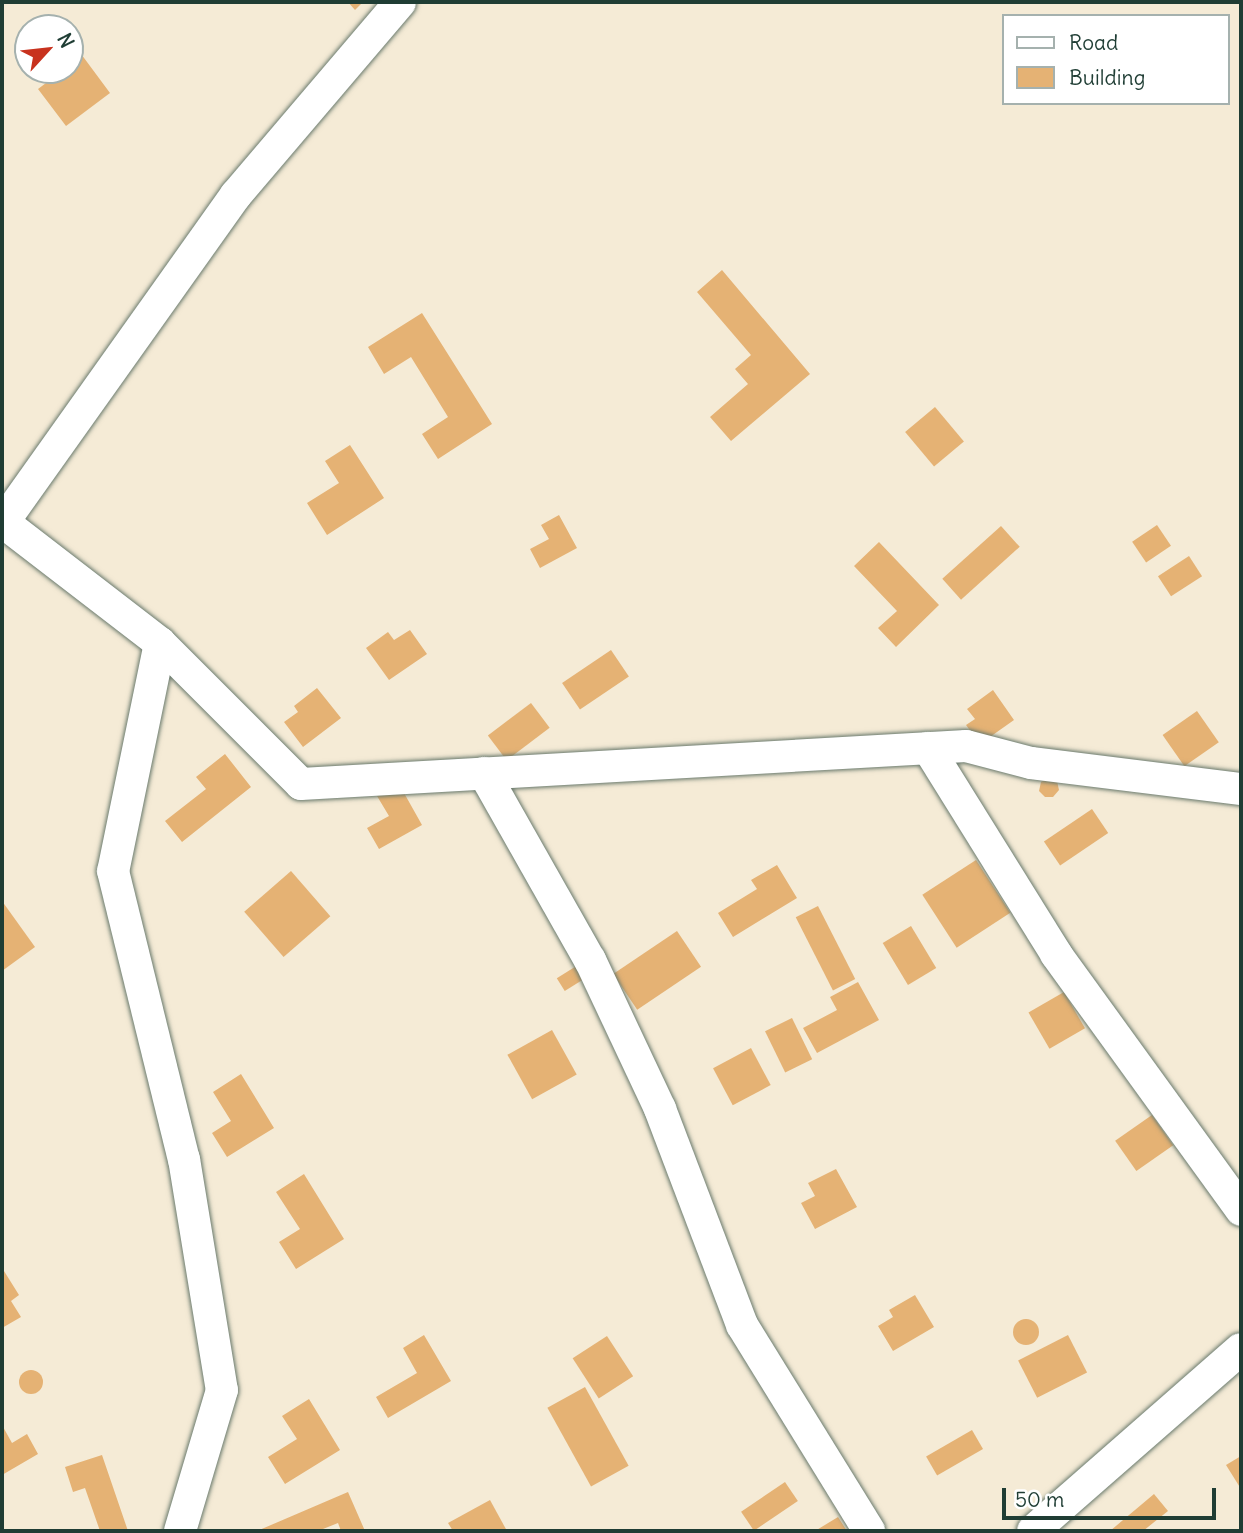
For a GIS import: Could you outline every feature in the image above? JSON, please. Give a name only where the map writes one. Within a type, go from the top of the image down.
[{"type":"street","points":[[400,2],[236,195],[2,523],[160,643],[301,784],[966,746],[1031,763],[1241,789]]},
{"type":"street","points":[[160,643],[113,871],[184,1159],[222,1390],[180,1531]]},
{"type":"street","points":[[928,748],[1056,954],[1241,1210]]},
{"type":"street","points":[[484,774],[590,960],[654,1096],[742,1325],[869,1531]]},
{"type":"street","points":[[1033,1531],[1241,1349]]},
{"type":"building","points":[[348,2],[363,2],[355,10]]},
{"type":"building","points":[[84,58],[110,93],[66,126],[38,89],[45,84],[84,84]]},
{"type":"building","points":[[722,270],[810,374],[731,441],[710,417],[748,384],[735,369],[751,355],[697,292]]},
{"type":"building","points":[[422,313],[492,424],[438,459],[422,434],[448,417],[411,357],[384,374],[368,347]]},
{"type":"building","points":[[935,407],[964,441],[934,467],[905,432]]},
{"type":"building","points":[[350,445],[384,498],[327,535],[307,503],[339,483],[325,461]]},
{"type":"building","points":[[559,515],[577,548],[540,568],[530,549],[549,539],[541,525]]},
{"type":"building","points":[[1157,525],[1171,546],[1146,563],[1132,542]]},
{"type":"building","points":[[1001,526],[1020,547],[961,600],[942,579]]},
{"type":"building","points":[[879,542],[939,605],[896,647],[878,628],[897,611],[854,566]]},
{"type":"building","points":[[1189,556],[1202,576],[1171,596],[1158,576]]},
{"type":"building","points":[[410,630],[427,654],[389,680],[366,648],[388,632],[394,640]]},
{"type":"building","points":[[611,650],[629,677],[580,710],[562,683]]},
{"type":"building","points":[[317,688],[341,718],[303,747],[284,722],[298,712],[294,706]]},
{"type":"building","points":[[993,690],[1014,720],[980,744],[966,725],[975,719],[967,709]]},
{"type":"building","points":[[531,703],[550,728],[507,760],[488,735]]},
{"type":"building","points":[[1197,711],[1219,742],[1184,766],[1163,735]]},
{"type":"building","points":[[225,754],[251,787],[182,842],[165,821],[206,789],[196,777]]},
{"type":"building","points":[[1048,778],[1057,781],[1059,790],[1053,797],[1045,797],[1039,791],[1041,782]]},
{"type":"building","points":[[399,784],[422,825],[379,849],[367,828],[389,816],[377,796]]},
{"type":"building","points":[[1092,809],[1108,833],[1060,865],[1044,841]]},
{"type":"building","points":[[976,860],[1010,913],[957,948],[922,895]]},
{"type":"building","points":[[777,865],[797,898],[733,937],[718,913],[757,889],[751,880]]},
{"type":"building","points":[[291,871],[330,916],[284,957],[244,912]]},
{"type":"building","points":[[2,901],[35,947],[2,971]]},
{"type":"building","points":[[818,906],[855,979],[833,990],[796,917]]},
{"type":"building","points":[[911,926],[936,968],[908,985],[883,943]]},
{"type":"building","points":[[677,931],[701,967],[637,1010],[613,974]]},
{"type":"building","points":[[578,965],[586,978],[565,991],[557,978]]},
{"type":"building","points":[[858,982],[879,1020],[817,1053],[803,1028],[837,1010],[830,997]]},
{"type":"building","points":[[1064,992],[1085,1028],[1049,1049],[1028,1012]]},
{"type":"building","points":[[792,1018],[812,1059],[785,1072],[765,1031]]},
{"type":"building","points":[[552,1030],[577,1075],[532,1099],[507,1055]]},
{"type":"building","points":[[751,1048],[771,1085],[733,1105],[713,1068]]},
{"type":"building","points":[[241,1074],[274,1128],[227,1157],[212,1133],[231,1121],[213,1092]]},
{"type":"building","points":[[1152,1115],[1173,1145],[1136,1171],[1115,1141]]},
{"type":"building","points":[[836,1169],[857,1207],[815,1229],[801,1203],[815,1196],[808,1183]]},
{"type":"building","points":[[304,1174],[344,1239],[296,1269],[279,1242],[300,1229],[276,1192]]},
{"type":"building","points":[[4,1271],[19,1295],[11,1301],[21,1317],[2,1328]]},
{"type":"building","points":[[915,1295],[934,1327],[893,1351],[878,1326],[893,1317],[889,1310]]},
{"type":"building","points":[[1026,1319],[1035,1323],[1039,1332],[1035,1341],[1026,1345],[1017,1341],[1013,1332],[1017,1323]]},
{"type":"building","points":[[424,1335],[451,1381],[388,1418],[376,1397],[417,1373],[403,1348]]},
{"type":"building","points":[[1068,1335],[1087,1372],[1037,1398],[1018,1360]]},
{"type":"building","points":[[607,1336],[633,1376],[599,1399],[573,1358]]},
{"type":"building","points":[[31,1370],[40,1373],[43,1382],[40,1391],[31,1394],[22,1391],[19,1382],[22,1373]]},
{"type":"building","points":[[585,1387],[629,1466],[591,1487],[547,1408]]},
{"type":"building","points":[[309,1399],[340,1450],[285,1484],[268,1457],[297,1439],[282,1416]]},
{"type":"building","points":[[2,1425],[12,1443],[27,1434],[38,1454],[2,1475]]},
{"type":"building","points":[[972,1430],[983,1449],[937,1476],[926,1456]]},
{"type":"building","points":[[102,1455],[128,1531],[100,1531],[85,1488],[73,1492],[65,1467]]},
{"type":"building","points":[[1241,1456],[1241,1489],[1226,1465]]},
{"type":"building","points":[[785,1482],[798,1501],[754,1531],[741,1512]]},
{"type":"building","points":[[348,1492],[365,1531],[341,1531],[338,1523],[318,1531],[257,1531]]},
{"type":"building","points":[[1154,1494],[1168,1511],[1143,1531],[1110,1531]]},
{"type":"building","points":[[490,1500],[507,1531],[453,1531],[448,1523]]},
{"type":"building","points":[[838,1517],[847,1531],[815,1531]]}]
